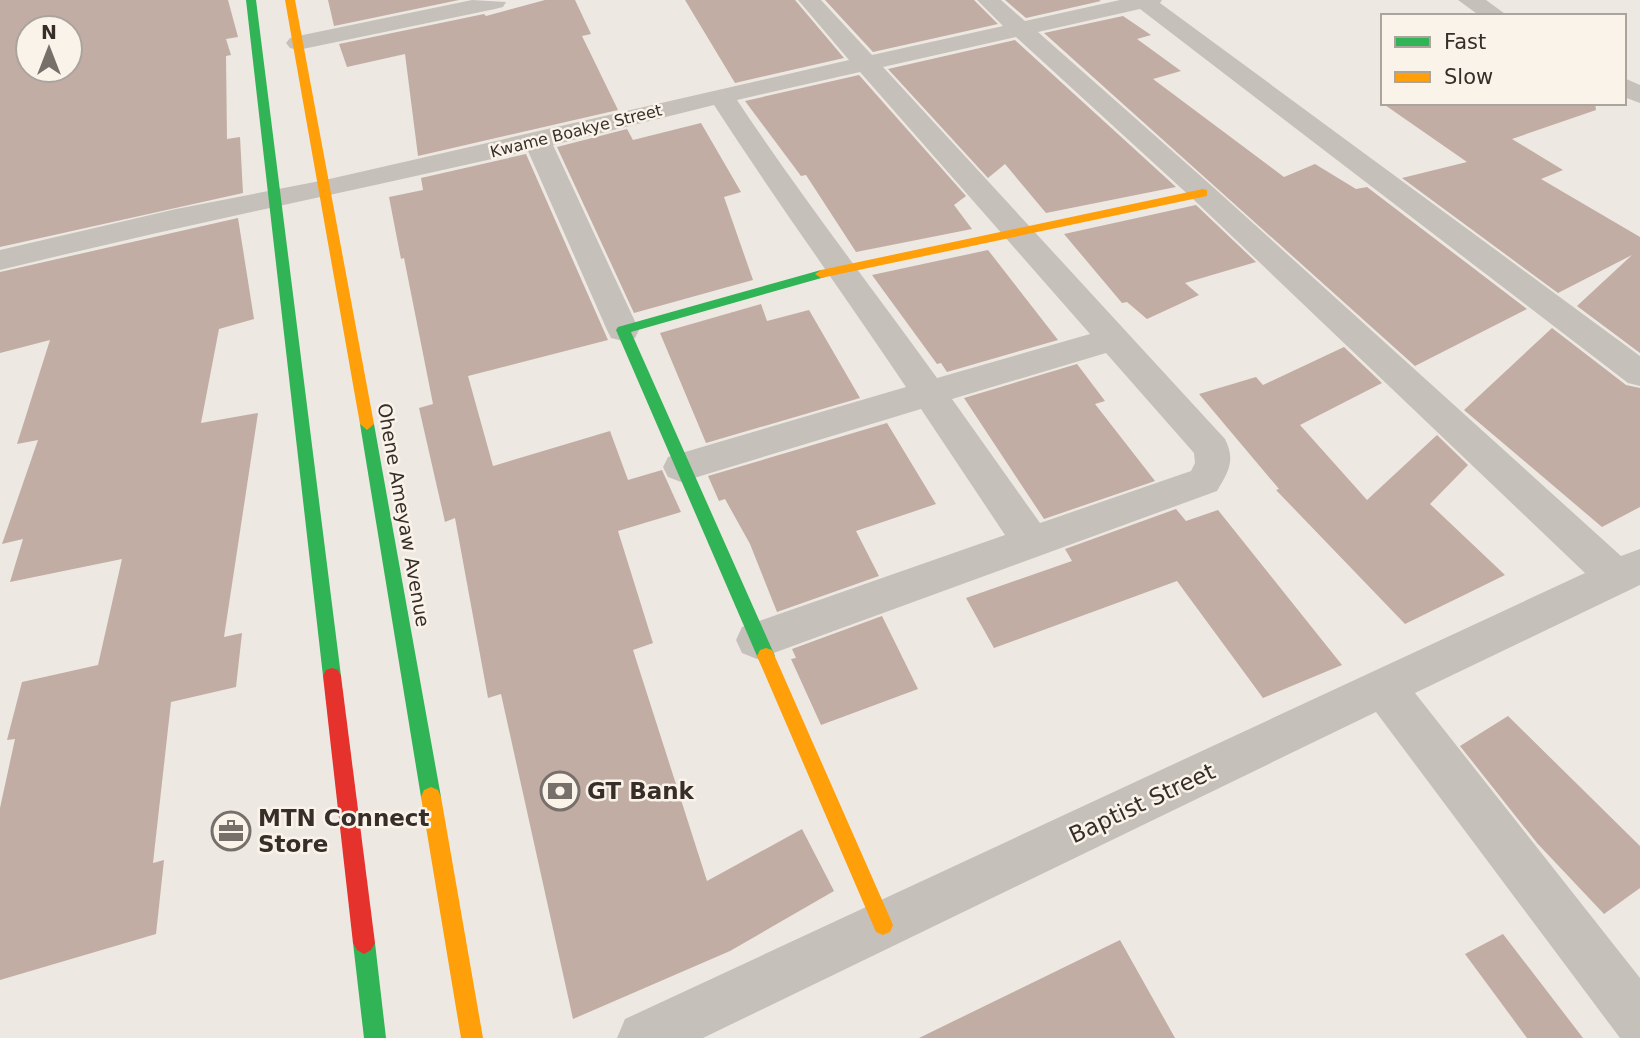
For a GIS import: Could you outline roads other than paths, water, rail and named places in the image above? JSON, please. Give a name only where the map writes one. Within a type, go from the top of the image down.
[{"type":"main road","points":[[251,0],[374,1038]]},
{"type":"main road","name":"Ohene Ameyaw Avenue","points":[[290,0],[472,1038]]},
{"type":"main road","points":[[883,925],[623,330],[842,268],[1203,192]]},
{"type":"street","points":[[298,43],[495,2],[494,0]]},
{"type":"street","points":[[757,640],[1204,481],[1214,464],[1212,449],[809,0]]},
{"type":"street","points":[[988,0],[1628,572]]},
{"type":"street","points":[[1469,0],[1494,14]]},
{"type":"street","name":"Kwame Boakye Street","points":[[0,260],[176,218],[325,189],[1146,1]]},
{"type":"street","points":[[1146,1],[1640,374]]},
{"type":"street","points":[[722,96],[780,186],[842,268],[1031,541]]},
{"type":"street","points":[[537,141],[623,330]]},
{"type":"street","points":[[681,467],[1112,339]]},
{"type":"street","name":"Baptist Street","points":[[644,1038],[1628,572]]},
{"type":"street","points":[[1385,688],[1640,1021]]},
{"type":"place","name":"GT Bank","points":[[560,791]]},
{"type":"place","name":"MTN Connect Store","points":[[231,831]]}]
